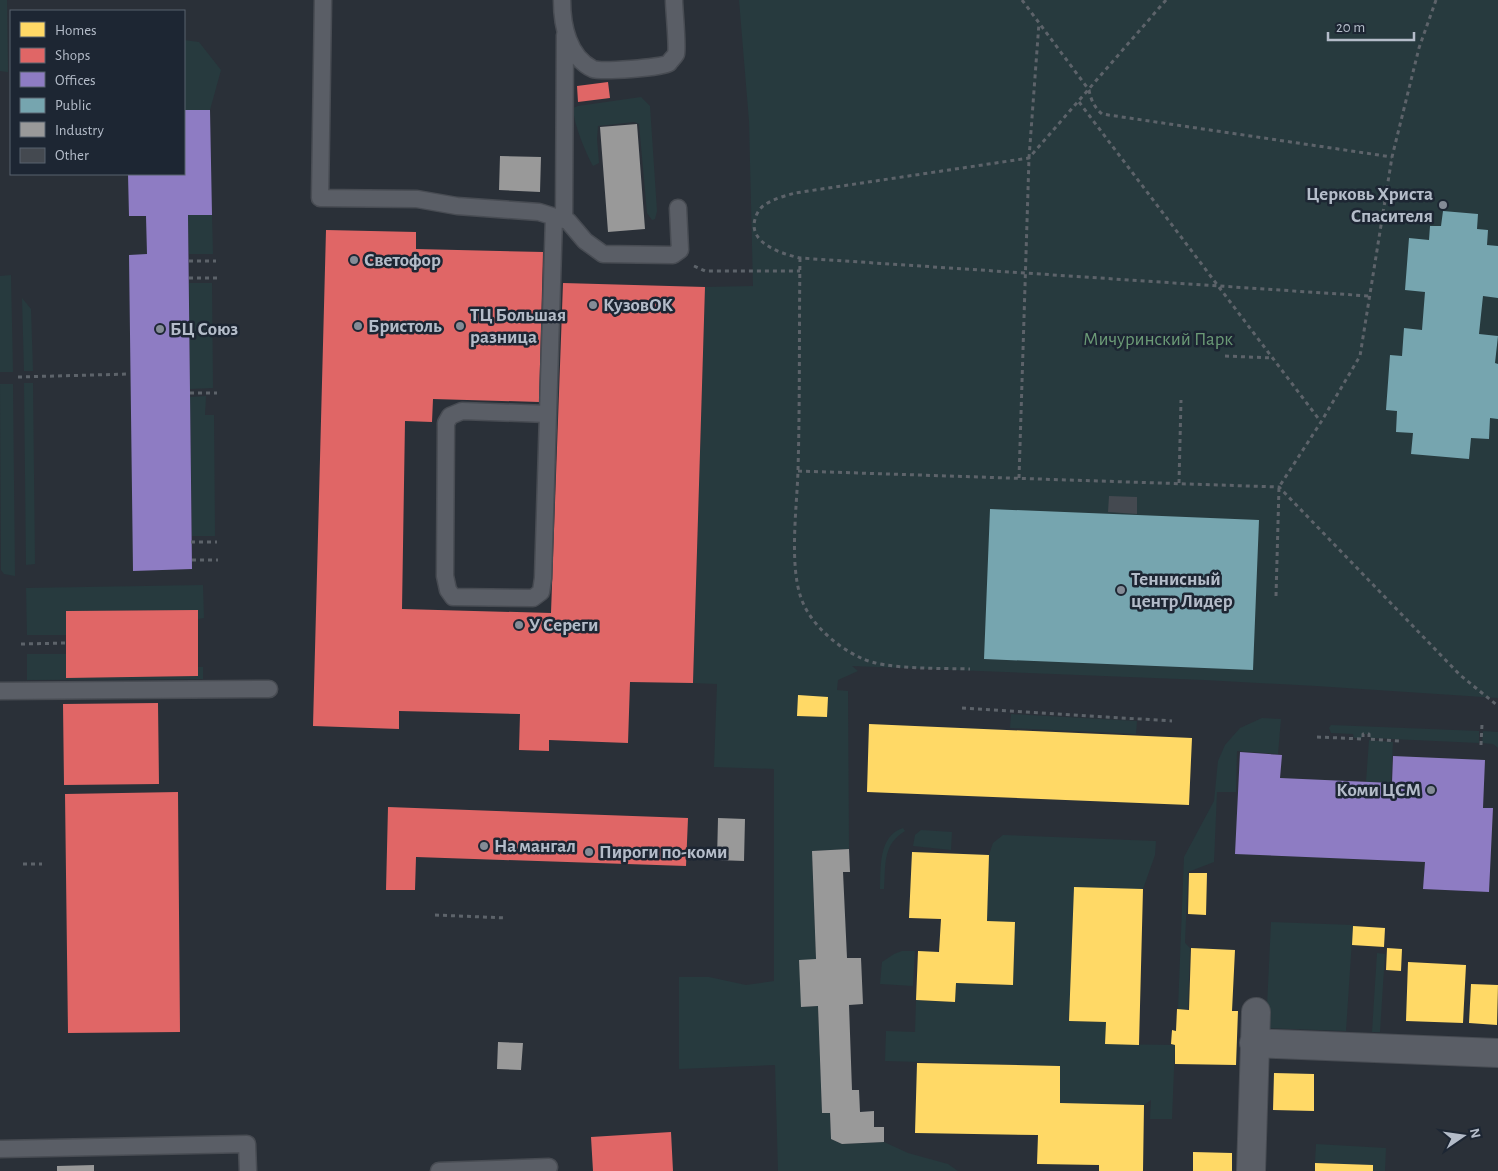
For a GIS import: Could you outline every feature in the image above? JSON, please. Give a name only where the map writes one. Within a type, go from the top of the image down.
[{"type":"street","points":[[1251,1171],[1256,1012]]},
{"type":"street","points":[[1254,1043],[1498,1054]]},
{"type":"lane","points":[[323,0],[320,198],[417,199],[457,206],[539,212],[568,221],[585,241],[603,254],[673,255],[680,250],[678,208]]},
{"type":"lane","points":[[548,414],[462,411],[450,416],[446,424],[445,576],[448,590],[453,596],[533,598],[541,592],[548,414],[559,218],[565,35],[562,0]]},
{"type":"lane","points":[[565,35],[580,60],[595,70],[654,68],[668,63],[676,53],[674,0]]},
{"type":"lane","points":[[0,691],[269,689]]},
{"type":"lane","points":[[0,1149],[247,1144],[248,1171]]},
{"type":"lane","points":[[439,1171],[549,1167]]},
{"type":"path","points":[[1022,0],[1089,90],[1091,101],[1102,114],[1392,157]]},
{"type":"path","points":[[1166,0],[1030,158],[795,193],[778,198],[762,206],[754,222],[757,236],[773,249],[783,254],[800,258],[1369,296]]},
{"type":"path","points":[[1276,596],[1279,487],[1321,422],[1360,356],[1392,157],[1419,48],[1436,0]]},
{"type":"path","points":[[1019,478],[1030,158],[1039,23]]},
{"type":"path","points":[[1079,102],[1321,422]]},
{"type":"path","points":[[800,258],[798,471],[795,560],[796,578],[801,599],[812,618],[831,639],[862,659],[888,666],[970,669]]},
{"type":"path","points":[[189,261],[216,261]]},
{"type":"path","points":[[705,271],[800,271]]},
{"type":"path","points":[[189,278],[217,278]]},
{"type":"path","points":[[1225,356],[1272,358]]},
{"type":"path","points":[[18,377],[130,374]]},
{"type":"path","points":[[190,393],[217,393]]},
{"type":"path","points":[[1179,482],[1182,400]]},
{"type":"path","points":[[798,471],[1179,482],[1279,487],[1460,675],[1498,706]]},
{"type":"path","points":[[191,542],[218,542]]},
{"type":"path","points":[[192,560],[218,560]]},
{"type":"path","points":[[21,644],[66,643]]},
{"type":"path","points":[[962,708],[1172,721]]},
{"type":"path","points":[[1480,745],[1482,724]]},
{"type":"path","points":[[1316,737],[1363,739],[1363,734],[1369,734],[1369,739],[1399,740]]},
{"type":"path","points":[[24,864],[42,864]]},
{"type":"path","points":[[435,915],[506,918]]},
{"type":"green space","points":[[0,0],[7,0],[8,72],[0,71]]},
{"type":"green space","name":"Мичуринский Парк","points":[[739,0],[1498,0],[1498,698],[1204,680],[852,666],[858,671],[838,680],[837,690],[848,691],[849,849],[812,851],[816,959],[801,1007],[818,1006],[822,1113],[830,1113],[831,1139],[842,1144],[884,1142],[908,1153],[948,1164],[958,1171],[778,1171],[775,1065],[679,1069],[679,977],[709,977],[746,985],[774,981],[774,769],[714,767],[717,684],[693,683],[705,287],[753,286],[749,121]]},
{"type":"green space","points":[[185,40],[199,42],[221,70],[210,110],[185,110]]},
{"type":"green space","points":[[641,97],[650,106],[657,211],[655,219],[652,220],[647,213],[639,124],[634,122],[598,126],[599,163],[593,166],[580,138],[573,108]]},
{"type":"green space","points":[[188,215],[212,215],[213,254],[189,254]]},
{"type":"green space","points":[[11,275],[13,372],[0,372],[0,276]]},
{"type":"green space","points":[[189,283],[212,283],[213,388],[190,389]]},
{"type":"green space","points":[[22,298],[31,309],[33,371],[24,371]]},
{"type":"green space","points":[[24,383],[33,383],[35,564],[26,565]]},
{"type":"green space","points":[[0,384],[13,384],[15,576],[4,574],[1,570]]},
{"type":"green space","points":[[206,396],[205,415],[214,415],[215,536],[192,536],[190,397]]},
{"type":"green space","points":[[203,585],[204,618],[198,619],[197,610],[66,611],[66,635],[27,635],[26,588]]},
{"type":"green space","points":[[27,654],[66,654],[67,678],[198,676],[198,667],[203,667],[203,679],[27,680]]},
{"type":"green space","points":[[1011,714],[1137,721],[1136,734],[1010,728]]},
{"type":"green space","points":[[1262,718],[1281,719],[1278,754],[1237,751],[1236,792],[1217,792],[1214,862],[1188,872],[1185,943],[1190,948],[1188,1009],[1178,1009],[1184,857],[1214,801],[1218,761],[1225,745],[1240,728]]},
{"type":"green space","points":[[1331,725],[1479,731],[1479,743],[1370,738],[1370,734],[1362,734],[1362,738],[1354,738],[1353,734],[1331,733],[1329,728]]},
{"type":"green space","points":[[1483,731],[1498,732],[1498,748],[1493,744],[1482,743]]},
{"type":"green space","points":[[1369,740],[1393,742],[1391,783],[1366,782]]},
{"type":"green space","points":[[903,828],[905,831],[892,843],[889,849],[885,864],[884,889],[880,889],[882,854],[885,845],[895,832]]},
{"type":"green space","points":[[921,830],[952,832],[951,850],[913,846],[915,835]]},
{"type":"green space","points":[[1003,835],[1156,841],[1155,855],[1143,889],[1074,888],[1069,1021],[1106,1022],[1105,1044],[1175,1045],[1172,1119],[1150,1119],[1151,1100],[1144,1105],[1060,1103],[1060,1066],[885,1061],[886,1031],[915,1032],[916,1000],[955,1002],[956,983],[1013,985],[1015,923],[987,921],[989,855],[993,843]]},
{"type":"green space","points":[[1271,922],[1353,925],[1346,1031],[1266,1028]]},
{"type":"green space","points":[[902,951],[915,951],[913,986],[880,984],[882,962]]},
{"type":"green space","points":[[1377,953],[1385,954],[1380,1032],[1372,1032]]},
{"type":"green space","points":[[1316,1144],[1386,1148],[1385,1171],[1373,1171],[1373,1165],[1315,1163]]},
{"type":"building: Homes","points":[[798,695],[828,697],[827,717],[797,716]]},
{"type":"building: Homes","points":[[869,724],[1192,738],[1189,805],[867,792]]},
{"type":"building: Homes","points":[[912,852],[989,855],[987,921],[1015,922],[1013,985],[956,983],[955,1002],[916,1000],[918,951],[939,952],[941,919],[909,918]]},
{"type":"building: Homes","points":[[1189,873],[1207,873],[1206,915],[1188,914]]},
{"type":"building: Homes","points":[[1074,887],[1143,889],[1139,1045],[1105,1044],[1106,1022],[1069,1021]]},
{"type":"building: Homes","points":[[1353,926],[1385,928],[1384,947],[1352,945]]},
{"type":"building: Homes","points":[[1191,948],[1235,950],[1232,1011],[1238,1011],[1236,1065],[1175,1064],[1175,1045],[1171,1044],[1172,1030],[1176,1031],[1177,1009],[1189,1010]]},
{"type":"building: Homes","points":[[1387,948],[1402,949],[1401,971],[1386,970]]},
{"type":"building: Homes","points":[[1408,962],[1466,965],[1463,1023],[1406,1021]]},
{"type":"building: Homes","points":[[1471,984],[1498,985],[1497,1025],[1469,1023]]},
{"type":"building: Homes","points":[[917,1063],[1060,1066],[1060,1103],[1144,1105],[1143,1171],[1099,1171],[1099,1165],[1037,1164],[1038,1135],[915,1133]]},
{"type":"building: Homes","points":[[1274,1073],[1314,1074],[1314,1111],[1273,1110]]},
{"type":"building: Homes","points":[[1193,1152],[1232,1153],[1232,1171],[1193,1171]]},
{"type":"building: Homes","points":[[1315,1163],[1373,1165],[1373,1171],[1315,1171]]},
{"type":"building: Shops","points":[[608,82],[610,98],[578,102],[577,86]]},
{"type":"building: Shops","points":[[326,230],[416,232],[416,249],[543,252],[539,402],[433,399],[432,422],[405,421],[402,609],[551,613],[563,283],[705,287],[693,683],[630,682],[628,743],[549,740],[549,751],[519,750],[520,714],[399,711],[399,729],[313,726]]},
{"type":"building: Shops","points":[[198,610],[198,676],[66,678],[66,611]]},
{"type":"building: Shops","points":[[158,703],[159,784],[64,785],[63,704]]},
{"type":"building: Shops","points":[[178,792],[180,1032],[68,1033],[65,794]]},
{"type":"building: Shops","points":[[388,807],[688,818],[686,866],[416,857],[415,890],[386,890]]},
{"type":"building: Shops","points":[[671,1132],[673,1171],[593,1171],[591,1137]]},
{"type":"building: Offices","name":"БЦ Союз","points":[[185,110],[210,110],[212,215],[188,215],[192,569],[133,571],[129,255],[147,254],[146,216],[129,216],[128,175],[185,175]]},
{"type":"building: Offices","points":[[1240,752],[1282,755],[1280,778],[1392,783],[1393,756],[1485,760],[1483,808],[1493,808],[1489,892],[1423,889],[1425,862],[1235,854]]},
{"type":"building: Public","points":[[1443,211],[1478,214],[1477,229],[1488,230],[1487,245],[1498,246],[1498,298],[1483,296],[1479,334],[1498,336],[1495,363],[1498,364],[1498,419],[1490,418],[1489,439],[1471,438],[1469,459],[1411,454],[1413,433],[1396,432],[1397,411],[1386,410],[1390,355],[1402,356],[1404,328],[1422,330],[1425,292],[1405,290],[1409,238],[1429,240],[1430,226],[1441,226]]},
{"type":"building: Public","name":"Теннисный центр Лидер","points":[[990,509],[1259,520],[1253,670],[984,659]]},
{"type":"building: Industry","points":[[637,124],[645,229],[608,232],[600,127]]},
{"type":"building: Industry","points":[[500,156],[541,157],[540,192],[499,190]]},
{"type":"building: Industry","points":[[718,818],[745,819],[744,861],[717,860]]},
{"type":"building: Industry","points":[[849,849],[850,872],[843,872],[847,958],[861,958],[863,1004],[849,1005],[852,1090],[859,1090],[860,1112],[874,1111],[874,1127],[884,1127],[884,1142],[842,1144],[831,1139],[830,1113],[822,1113],[818,1006],[801,1007],[799,960],[816,959],[812,851]]},
{"type":"building: Industry","points":[[498,1042],[523,1043],[521,1070],[497,1069]]},
{"type":"building: Industry","points":[[94,1165],[94,1171],[57,1171],[57,1166]]},
{"type":"building: Other","points":[[1109,496],[1137,497],[1137,514],[1108,512]]},
{"type":"place","name":"Церковь Христа Спасителя","points":[[1443,205]]},
{"type":"place","name":"Светофор","points":[[354,260]]},
{"type":"place","name":"КузовОК","points":[[593,305]]},
{"type":"place","name":"Бристоль","points":[[358,326]]},
{"type":"place","name":"ТЦ Большая разница","points":[[460,326]]},
{"type":"place","name":"БЦ Союз","points":[[160,329]]},
{"type":"place","name":"Теннисный центр Лидер","points":[[1121,590]]},
{"type":"place","name":"У Сереги","points":[[519,625]]},
{"type":"place","name":"Коми ЦСМ","points":[[1431,790]]},
{"type":"place","name":"На мангал","points":[[484,846]]},
{"type":"place","name":"Пироги по-коми","points":[[589,852]]}]
